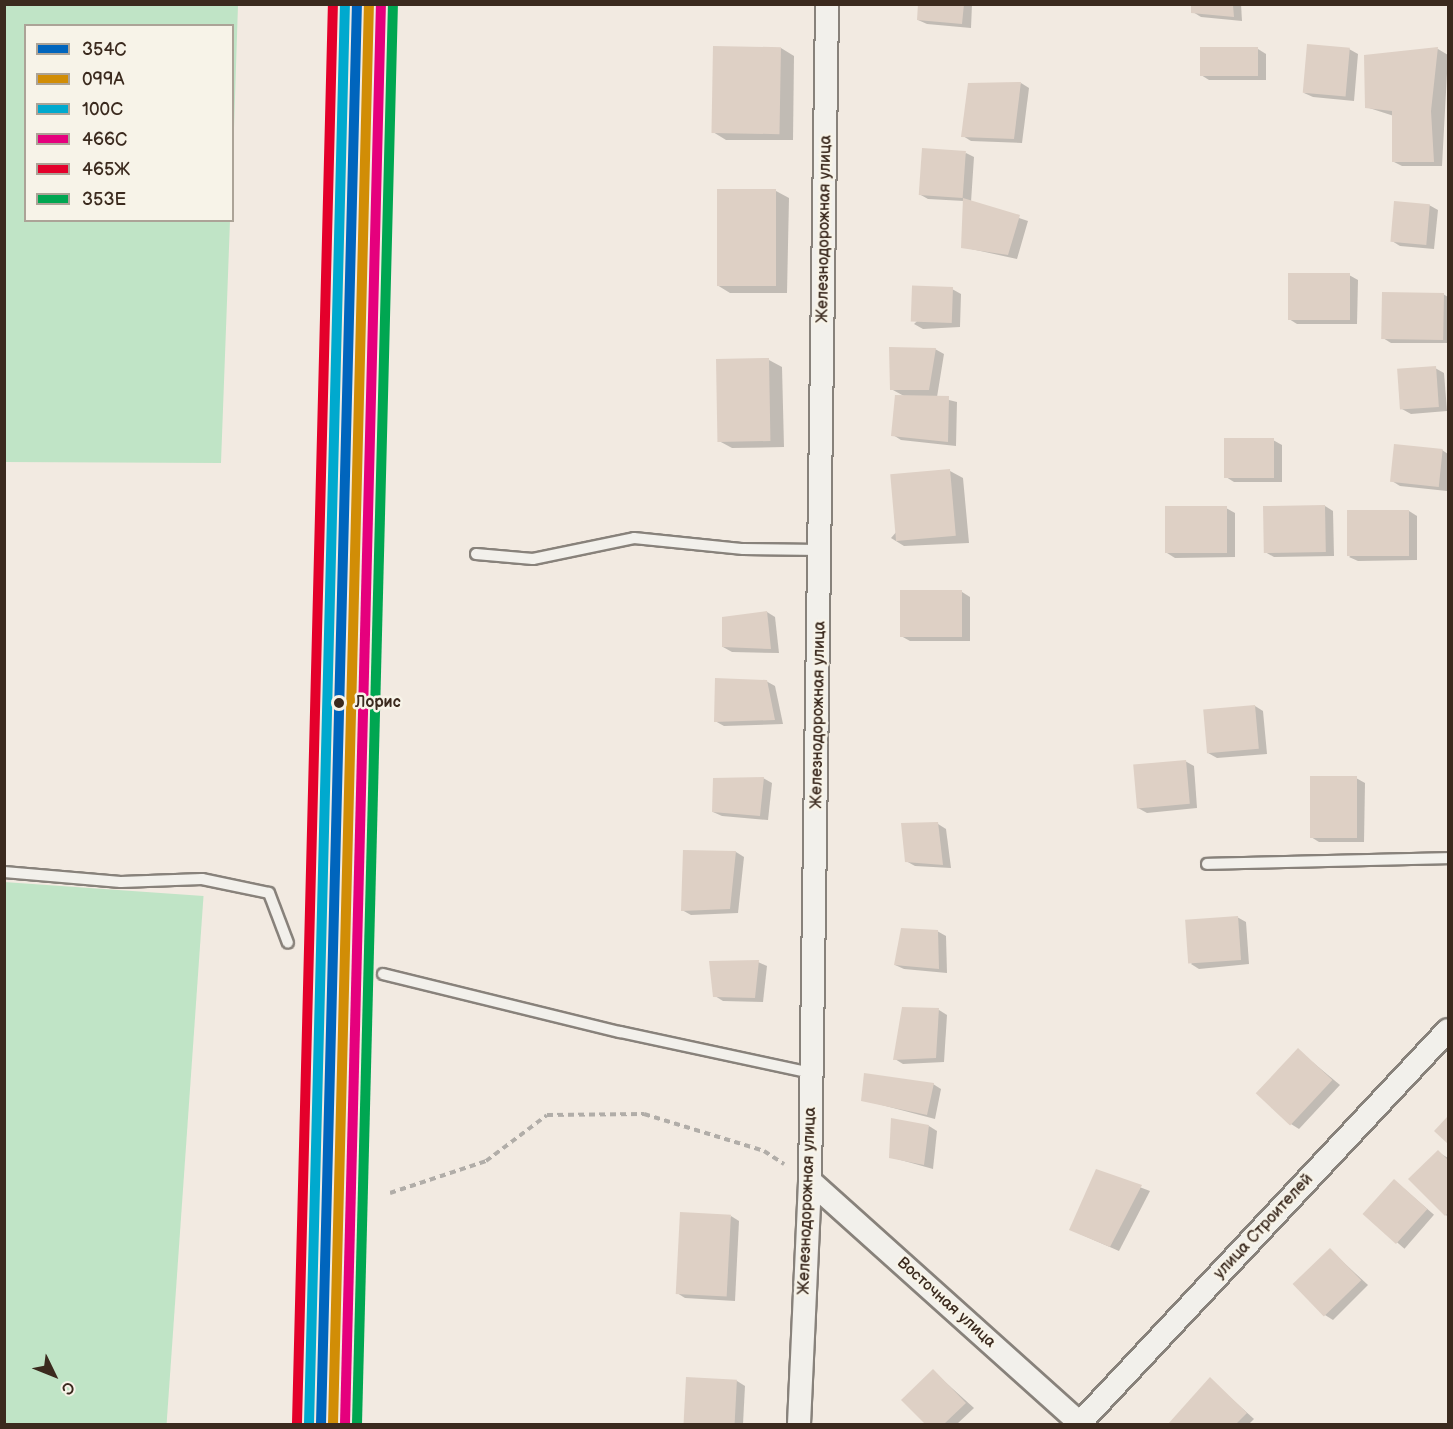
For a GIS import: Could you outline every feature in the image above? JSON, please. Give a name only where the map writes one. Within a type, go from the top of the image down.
[{"type":"street","name":"Железнодорожная улица","points":[[799,1425],[810,1181],[822,550],[827,4]]},
{"type":"street","name":"улица Строителей","points":[[1081,1424],[1449,1030]]},
{"type":"street","name":"Восточная улица","points":[[810,1181],[1081,1424]]},
{"type":"lane","points":[[476,554],[533,559],[634,538],[743,549],[822,550]]},
{"type":"lane","points":[[1207,864],[1449,858]]},
{"type":"lane","points":[[4,872],[121,882],[202,879],[270,893],[288,943]]},
{"type":"lane","points":[[383,974],[620,1032],[812,1073]]},
{"type":"path","points":[[390,1193],[486,1161],[548,1115],[644,1114],[764,1151],[810,1181]]},
{"type":"green space","points":[[5,4],[238,5],[234,128],[234,24],[24,24],[24,222],[230,222],[221,463],[5,462]]},
{"type":"green space","points":[[4,882],[204,896],[167,1424],[4,1424]]},
{"type":"building","points":[[918,4],[964,4],[962,24],[917,20]]},
{"type":"building","points":[[1191,5],[1233,5],[1234,17],[1191,13]]},
{"type":"building","points":[[1307,44],[1350,48],[1346,97],[1303,93]]},
{"type":"building","points":[[713,46],[781,47],[779,134],[711,133]]},
{"type":"building","points":[[1200,47],[1258,47],[1258,76],[1200,76]]},
{"type":"building","points":[[1438,47],[1431,111],[1434,162],[1392,162],[1392,111],[1365,108],[1364,55]]},
{"type":"building","points":[[1021,82],[1014,139],[961,137],[968,83]]},
{"type":"building","points":[[922,148],[966,151],[963,198],[919,195]]},
{"type":"building","points":[[717,189],[776,189],[776,286],[717,286]]},
{"type":"building","points":[[963,198],[1020,215],[1008,255],[961,248]]},
{"type":"building","points":[[1394,201],[1430,204],[1426,245],[1390,242]]},
{"type":"building","points":[[1288,273],[1350,273],[1350,320],[1288,320]]},
{"type":"building","points":[[912,286],[953,287],[952,323],[911,322]]},
{"type":"building","points":[[1382,292],[1444,293],[1443,340],[1381,339]]},
{"type":"building","points":[[889,347],[936,348],[929,390],[890,390]]},
{"type":"building","points":[[769,358],[770,441],[717,442],[716,359]]},
{"type":"building","points":[[1436,366],[1439,407],[1400,410],[1397,369]]},
{"type":"building","points":[[895,395],[949,396],[948,442],[891,436]]},
{"type":"building","points":[[1224,438],[1274,438],[1274,478],[1224,478]]},
{"type":"building","points":[[1394,444],[1443,449],[1439,487],[1390,482]]},
{"type":"building","points":[[950,469],[956,536],[896,541],[890,474]]},
{"type":"building","points":[[1325,505],[1326,552],[1264,553],[1263,506]]},
{"type":"building","points":[[1165,506],[1227,506],[1227,553],[1165,553]]},
{"type":"building","points":[[1347,510],[1409,510],[1409,556],[1347,556]]},
{"type":"building","points":[[900,590],[962,590],[962,637],[900,637]]},
{"type":"building","points":[[767,611],[771,649],[722,647],[722,617]]},
{"type":"building","points":[[715,678],[767,680],[775,720],[714,722]]},
{"type":"building","points":[[1255,705],[1259,749],[1207,753],[1203,710]]},
{"type":"building","points":[[1186,760],[1190,804],[1137,808],[1133,765]]},
{"type":"building","points":[[1310,776],[1357,776],[1357,838],[1310,838]]},
{"type":"building","points":[[764,777],[760,816],[712,812],[713,778]]},
{"type":"building","points":[[938,822],[943,865],[905,862],[901,823]]},
{"type":"building","points":[[683,850],[736,851],[730,909],[681,911]]},
{"type":"building","points":[[1238,916],[1241,960],[1188,964],[1185,920]]},
{"type":"building","points":[[901,928],[938,930],[939,969],[894,965]]},
{"type":"building","points":[[759,960],[755,998],[713,997],[709,961]]},
{"type":"building","points":[[902,1007],[939,1008],[936,1058],[893,1060]]},
{"type":"building","points":[[1298,1048],[1332,1080],[1290,1125],[1256,1093]]},
{"type":"building","points":[[864,1073],[934,1083],[927,1115],[861,1101]]},
{"type":"building","points":[[1448,1116],[1448,1144],[1434,1131]]},
{"type":"building","points":[[891,1118],[929,1125],[924,1165],[889,1158]]},
{"type":"building","points":[[1438,1150],[1448,1160],[1448,1213],[1445,1216],[1408,1179]]},
{"type":"building","points":[[1096,1169],[1142,1185],[1110,1247],[1069,1230]]},
{"type":"building","points":[[1394,1179],[1427,1209],[1396,1244],[1363,1214]]},
{"type":"building","points":[[680,1212],[731,1215],[727,1297],[676,1294]]},
{"type":"building","points":[[1330,1248],[1361,1280],[1324,1316],[1293,1284]]},
{"type":"building","points":[[933,1369],[966,1403],[944,1424],[925,1424],[901,1400]]},
{"type":"building","points":[[686,1377],[737,1380],[735,1424],[684,1424]]},
{"type":"building","points":[[1210,1377],[1247,1413],[1236,1424],[1168,1424]]},
{"type":"railway","points":[[296,1424],[332,4]]},
{"type":"transit line","name":"465Ж","points":[[297,1423],[333,4]]},
{"type":"transit line","name":"100C","points":[[309,1424],[345,4]]},
{"type":"transit line","name":"354С","points":[[321,1424],[357,4]]},
{"type":"transit line","name":"099А","points":[[333,1424],[369,4]]},
{"type":"transit line","name":"466С","points":[[345,1424],[381,5]]},
{"type":"transit line","name":"353Е","points":[[357,1424],[393,5]]},
{"type":"place","name":"Лорис","points":[[339,703]]}]
